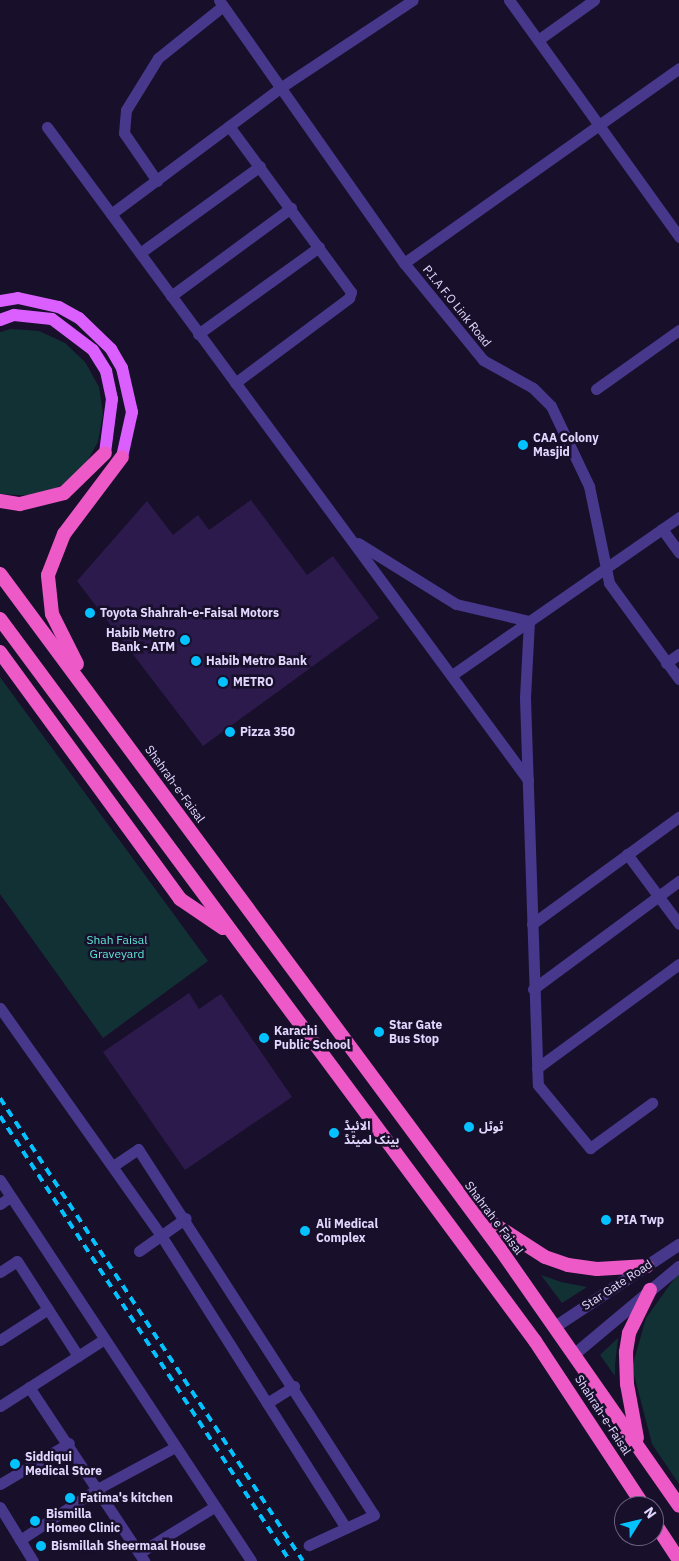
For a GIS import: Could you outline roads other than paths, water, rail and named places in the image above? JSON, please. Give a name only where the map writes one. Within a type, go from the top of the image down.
[{"type":"highway","points":[[0,501],[20,504],[64,493],[105,453]]},
{"type":"highway","points":[[91,694],[52,614],[48,575],[64,534],[122,456]]},
{"type":"highway","name":"Shahrah-e-Faisal","points":[[0,574],[91,694],[323,1013]]},
{"type":"highway","points":[[0,618],[232,934]]},
{"type":"highway","points":[[0,652],[180,899],[232,934]]},
{"type":"highway","name":"Shahrah-e-Faisal","points":[[232,934],[536,1342],[637,1496]]},
{"type":"highway","name":"Shahrah e Faisal","points":[[323,1013],[556,1327],[638,1444]]},
{"type":"highway","points":[[466,1206],[539,1253],[568,1265],[597,1269],[647,1266]]},
{"type":"highway","points":[[638,1444],[627,1384],[626,1352],[629,1333],[650,1290]]},
{"type":"highway","name":"Shahrah-e-Faisal","points":[[638,1444],[679,1506]]},
{"type":"highway","points":[[664,1537],[679,1560]]},
{"type":"main road","points":[[0,301],[18,298],[59,307],[79,318],[111,349],[122,368],[132,412],[122,456]]},
{"type":"main road","points":[[0,320],[14,315],[52,319],[93,350],[106,371],[112,399],[105,453]]},
{"type":"street","points":[[111,214],[280,88],[401,4],[413,0]]},
{"type":"street","points":[[509,0],[679,237]]},
{"type":"street","points":[[538,40],[594,0]]},
{"type":"street","points":[[157,181],[124,133],[126,110],[158,58],[221,3]]},
{"type":"street","name":"P.I.A F.O Link Road","points":[[221,3],[404,263],[483,360],[533,388],[551,406],[588,486],[607,566],[608,583],[679,679]]},
{"type":"street","points":[[404,263],[679,68]]},
{"type":"street","points":[[229,126],[348,287],[349,298],[235,383]]},
{"type":"street","points":[[47,127],[198,334],[358,544],[528,780]]},
{"type":"street","points":[[140,253],[260,166]]},
{"type":"street","points":[[171,296],[291,208]]},
{"type":"street","points":[[198,334],[319,247]]},
{"type":"street","points":[[596,389],[679,330]]},
{"type":"street","points":[[452,675],[679,517]]},
{"type":"street","points":[[662,529],[679,552]]},
{"type":"street","points":[[358,544],[456,604],[529,621]]},
{"type":"street","points":[[529,621],[524,698],[533,989],[538,1085],[590,1148],[652,1103]]},
{"type":"street","points":[[666,663],[679,654]]},
{"type":"street","points":[[532,924],[679,817]]},
{"type":"street","points":[[627,854],[679,924]]},
{"type":"street","points":[[533,989],[679,881]]},
{"type":"street","points":[[537,1068],[679,964]]},
{"type":"street","points":[[0,1008],[162,1237],[346,1528]]},
{"type":"street","points":[[113,1166],[138,1149],[186,1218],[374,1515],[309,1545]]},
{"type":"street","points":[[0,1180],[103,1340],[251,1561]]},
{"type":"street","points":[[0,1204],[10,1196]]},
{"type":"street","points":[[138,1251],[162,1237],[186,1218]]},
{"type":"street","name":"Star Gate Road","points":[[556,1327],[679,1245]]},
{"type":"street","points":[[0,1272],[17,1261],[78,1356]]},
{"type":"street","name":"Star Gate Road","points":[[575,1354],[679,1266]]},
{"type":"street","points":[[0,1340],[48,1309]]},
{"type":"street","points":[[0,1406],[103,1340]]},
{"type":"street","points":[[267,1403],[294,1386]]},
{"type":"street","points":[[29,1387],[99,1488],[141,1557],[214,1506]]},
{"type":"street","points":[[0,1484],[69,1443]]},
{"type":"street","points":[[20,1540],[99,1488],[174,1447]]},
{"type":"street","points":[[0,1507],[33,1561]]},
{"type":"railway","points":[[0,1098],[303,1561]]},
{"type":"railway","points":[[0,1116],[290,1561]]},
{"type":"place","name":"CAA Colony Masjid","points":[[523,445]]},
{"type":"place","name":"Toyota Shahrah-e-Faisal Motors","points":[[90,613]]},
{"type":"place","name":"Habib Metro Bank - ATM","points":[[185,640]]},
{"type":"place","name":"Habib Metro Bank","points":[[196,661]]},
{"type":"place","name":"METRO","points":[[223,682]]},
{"type":"place","name":"Pizza 350","points":[[230,732]]},
{"type":"place","name":"Star Gate Bus Stop","points":[[379,1032]]},
{"type":"place","name":"Karachi Public School","points":[[264,1038]]},
{"type":"place","name":"ٹوٹل","points":[[469,1127]]},
{"type":"place","name":"الائیڈ بینک لمیٹڈ","points":[[334,1133]]},
{"type":"place","name":"PIA Twp","points":[[606,1220]]},
{"type":"place","name":"Ali Medical Complex","points":[[305,1231]]},
{"type":"place","name":"Siddiqui Medical Store","points":[[15,1464]]},
{"type":"place","name":"Fatima's kitchen","points":[[70,1498]]},
{"type":"place","name":"Bismilla Homeo Clinic","points":[[35,1521]]},
{"type":"place","name":"Bismillah Sheermaal House","points":[[41,1546]]},
{"type":"park label","name":"Shah Faisal Graveyard","points":[[117,947]]}]
